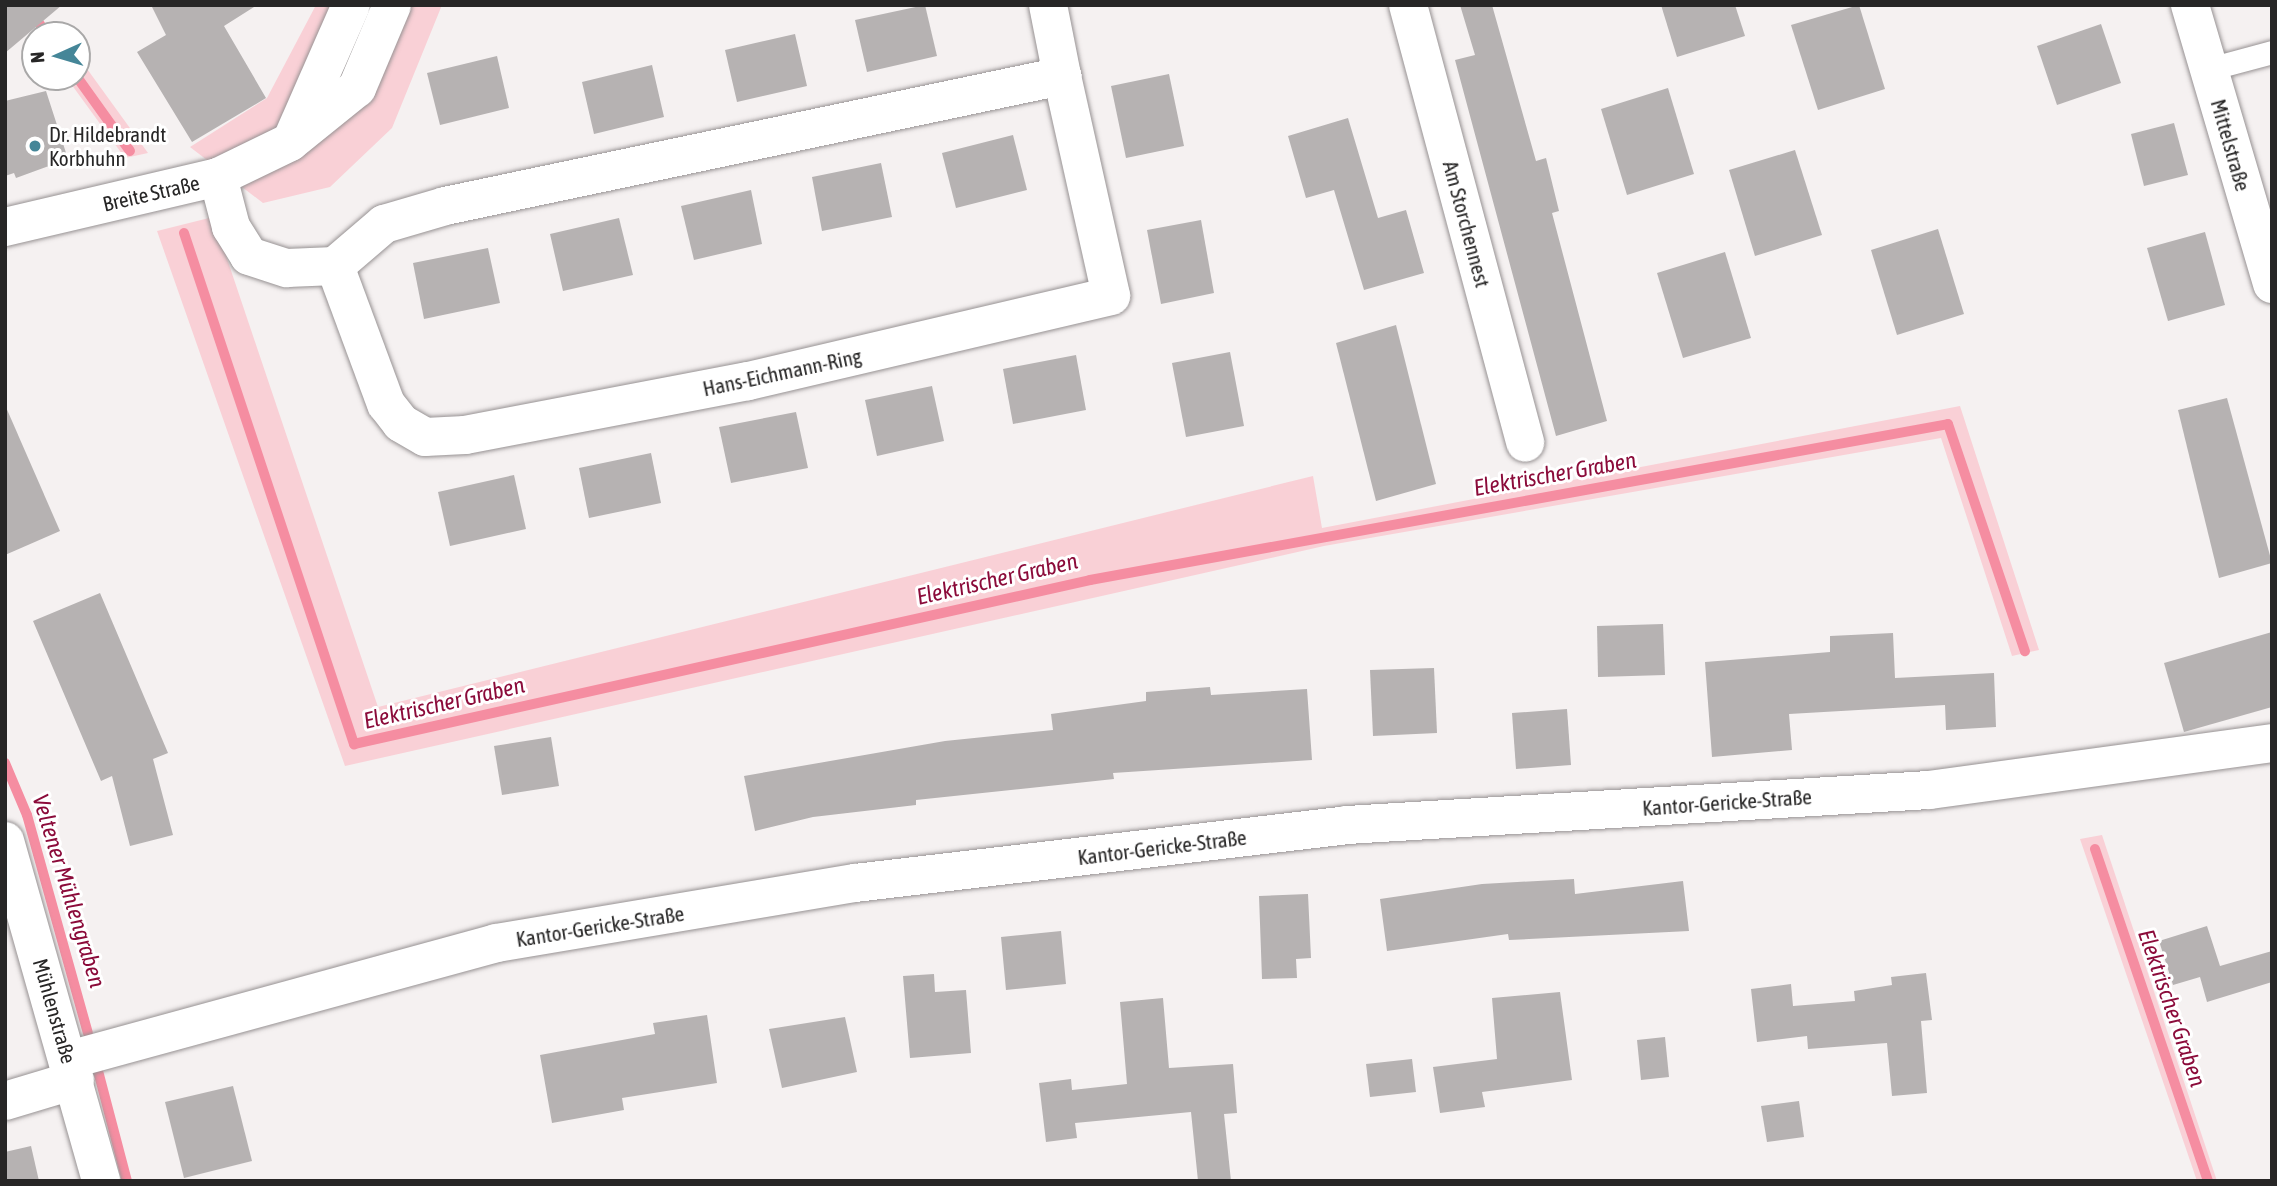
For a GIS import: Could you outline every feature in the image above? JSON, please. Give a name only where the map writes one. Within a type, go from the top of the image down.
[{"type":"street","points":[[290,142],[351,5]]},
{"type":"street","name":"Breite Straße","points":[[5,227],[218,177],[290,142],[357,88],[392,5]]},
{"type":"street","name":"Hans-Eichmann-Ring","points":[[335,266],[386,404],[401,423],[425,437],[465,435],[748,381],[1111,296],[1048,5]]},
{"type":"street","name":"Am Storchennest","points":[[1408,5],[1525,443]]},
{"type":"street","name":"Mittelstraße","points":[[2190,5],[2272,284]]},
{"type":"street","points":[[218,177],[231,227],[249,256],[287,268],[335,266],[384,224],[445,206],[1062,76]]},
{"type":"street","name":"Kantor-Gericke-Straße","points":[[5,1101],[72,1070],[496,943],[855,883],[1347,825],[1929,790],[2272,743]]},
{"type":"street","name":"Mühlenstraße","points":[[5,841],[72,1070],[101,1181]]},
{"type":"lane","points":[[2209,69],[2272,52]]},
{"type":"shaded area","points":[[316,5],[442,5],[392,128],[330,187],[263,203],[190,147],[267,98]]},
{"type":"shaded area","points":[[91,74],[148,153],[125,158],[76,91],[91,91]]},
{"type":"shaded area","points":[[213,217],[378,707],[1313,476],[1322,528],[1960,406],[2039,650],[2012,656],[1941,438],[1324,546],[345,766],[157,231]]},
{"type":"shaded area","points":[[2102,835],[2217,1181],[2197,1181],[2080,839]]},
{"type":"building","points":[[5,5],[62,5],[43,21],[21,21],[21,40],[5,53]]},
{"type":"building","points":[[151,5],[257,5],[224,26],[266,98],[192,142],[137,52],[166,35]]},
{"type":"building","points":[[925,5],[937,56],[867,72],[855,20]]},
{"type":"building","points":[[1460,5],[1492,5],[1536,161],[1546,158],[1559,211],[1552,213],[1607,421],[1556,436],[1455,60],[1475,55]]},
{"type":"building","points":[[1661,5],[1735,5],[1745,36],[1677,57]]},
{"type":"building","points":[[1859,5],[1885,89],[1818,110],[1791,25]]},
{"type":"building","points":[[2101,24],[2121,83],[2057,105],[2037,46]]},
{"type":"building","points":[[795,34],[807,86],[737,102],[725,50]]},
{"type":"building","points":[[497,56],[509,108],[440,125],[427,73]]},
{"type":"building","points":[[652,65],[664,117],[594,134],[582,82]]},
{"type":"building","points":[[1169,74],[1184,146],[1126,158],[1111,86]]},
{"type":"building","points":[[1668,88],[1694,174],[1627,195],[1601,109]]},
{"type":"building","name":"Dr. Hildebrandt Korbhuhn","points":[[46,91],[68,159],[16,178],[14,173],[5,176],[5,101]]},
{"type":"building","points":[[1348,118],[1378,218],[1406,210],[1424,273],[1364,290],[1334,190],[1306,198],[1288,136]]},
{"type":"building","points":[[2174,123],[2188,175],[2144,186],[2131,134]]},
{"type":"building","points":[[1013,135],[1027,190],[956,208],[942,153]]},
{"type":"building","points":[[1795,150],[1822,235],[1755,256],[1729,170]]},
{"type":"building","points":[[881,163],[892,217],[822,231],[812,177]]},
{"type":"building","points":[[751,190],[762,244],[694,260],[681,206]]},
{"type":"building","points":[[619,218],[633,275],[563,291],[550,234]]},
{"type":"building","points":[[1201,220],[1214,293],[1161,304],[1147,230]]},
{"type":"building","points":[[1938,229],[1964,314],[1897,335],[1871,250]]},
{"type":"building","points":[[2205,232],[2225,305],[2168,321],[2147,248]]},
{"type":"building","points":[[488,248],[500,303],[424,319],[413,263]]},
{"type":"building","points":[[1725,252],[1751,338],[1683,358],[1657,273]]},
{"type":"building","points":[[1396,325],[1436,484],[1376,501],[1336,343]]},
{"type":"building","points":[[1230,352],[1244,426],[1186,437],[1172,363]]},
{"type":"building","points":[[1076,355],[1086,410],[1013,424],[1003,369]]},
{"type":"building","points":[[932,386],[944,441],[877,456],[865,400]]},
{"type":"building","points":[[2227,398],[2272,563],[2219,578],[2178,410]]},
{"type":"building","points":[[5,405],[60,531],[5,555]]},
{"type":"building","points":[[796,412],[808,468],[731,483],[719,427]]},
{"type":"building","points":[[651,453],[661,503],[589,518],[579,468]]},
{"type":"building","points":[[514,475],[526,529],[450,546],[438,492]]},
{"type":"building","points":[[100,593],[168,753],[153,759],[173,835],[130,846],[112,776],[101,781],[33,621]]},
{"type":"building","points":[[1663,624],[1665,675],[1598,677],[1597,626]]},
{"type":"building","points":[[2272,632],[2272,707],[2184,732],[2164,663]]},
{"type":"building","points":[[1893,633],[1895,678],[1994,673],[1996,727],[1946,730],[1945,705],[1789,714],[1792,750],[1712,757],[1705,662],[1830,652],[1830,636]]},
{"type":"building","points":[[1434,668],[1437,733],[1373,736],[1370,670]]},
{"type":"building","points":[[1210,687],[1211,695],[1307,689],[1312,760],[1113,773],[1114,779],[916,800],[916,805],[813,817],[755,831],[744,776],[945,741],[1053,730],[1051,714],[1146,701],[1146,692]]},
{"type":"building","points":[[1567,709],[1571,765],[1516,769],[1512,713]]},
{"type":"building","points":[[551,737],[559,786],[502,795],[494,746]]},
{"type":"building","points":[[1574,879],[1575,894],[1683,881],[1689,931],[1509,940],[1508,934],[1387,951],[1380,899],[1482,884]]},
{"type":"building","points":[[1308,894],[1311,958],[1296,959],[1297,978],[1262,979],[1259,896]]},
{"type":"building","points":[[2207,926],[2220,966],[2272,951],[2272,982],[2207,1002],[2200,977],[2173,985],[2159,941]]},
{"type":"building","points":[[1061,931],[1066,984],[1006,990],[1001,937]]},
{"type":"building","points":[[1926,973],[1932,1020],[1921,1021],[1927,1093],[1892,1096],[1887,1043],[1808,1049],[1807,1036],[1757,1042],[1751,989],[1791,984],[1793,1006],[1855,1001],[1854,991],[1892,985],[1891,977]]},
{"type":"building","points":[[934,974],[935,992],[966,990],[971,1053],[910,1058],[903,976]]},
{"type":"building","points":[[1560,992],[1572,1080],[1482,1092],[1485,1107],[1440,1113],[1433,1067],[1497,1059],[1492,998]]},
{"type":"building","points":[[1163,998],[1169,1068],[1233,1064],[1237,1113],[1224,1114],[1231,1181],[1198,1181],[1191,1112],[1075,1123],[1077,1138],[1046,1142],[1039,1083],[1071,1079],[1072,1090],[1127,1084],[1120,1002]]},
{"type":"building","points":[[707,1015],[717,1083],[622,1098],[624,1110],[552,1123],[540,1055],[655,1034],[653,1023]]},
{"type":"building","points":[[845,1017],[857,1072],[782,1088],[769,1029]]},
{"type":"building","points":[[1665,1037],[1669,1077],[1641,1080],[1637,1040]]},
{"type":"building","points":[[1412,1059],[1416,1092],[1370,1097],[1366,1064]]},
{"type":"building","points":[[233,1086],[252,1161],[184,1178],[165,1102]]},
{"type":"building","points":[[1799,1101],[1804,1137],[1767,1142],[1761,1106]]},
{"type":"building","points":[[31,1146],[39,1181],[5,1181],[5,1152]]},
{"type":"waterway","name":"Elektrischer Graben","points":[[33,14],[38,21]]},
{"type":"waterway","name":"Elektrischer Graben","points":[[87,91],[130,151]]},
{"type":"waterway","name":"Elektrischer Graben","points":[[184,233],[354,744],[1090,580],[1948,424],[2025,651]]},
{"type":"waterway","name":"Veltener Mühlengraben","points":[[5,763],[27,815],[88,1033]]},
{"type":"waterway","name":"Elektrischer Graben","points":[[2095,849],[2208,1181]]},
{"type":"waterway","name":"Veltener Mühlengraben","points":[[97,1067],[127,1181]]},
{"type":"place","name":"Dr. Hildebrandt Korbhuhn","points":[[35,146]]}]
